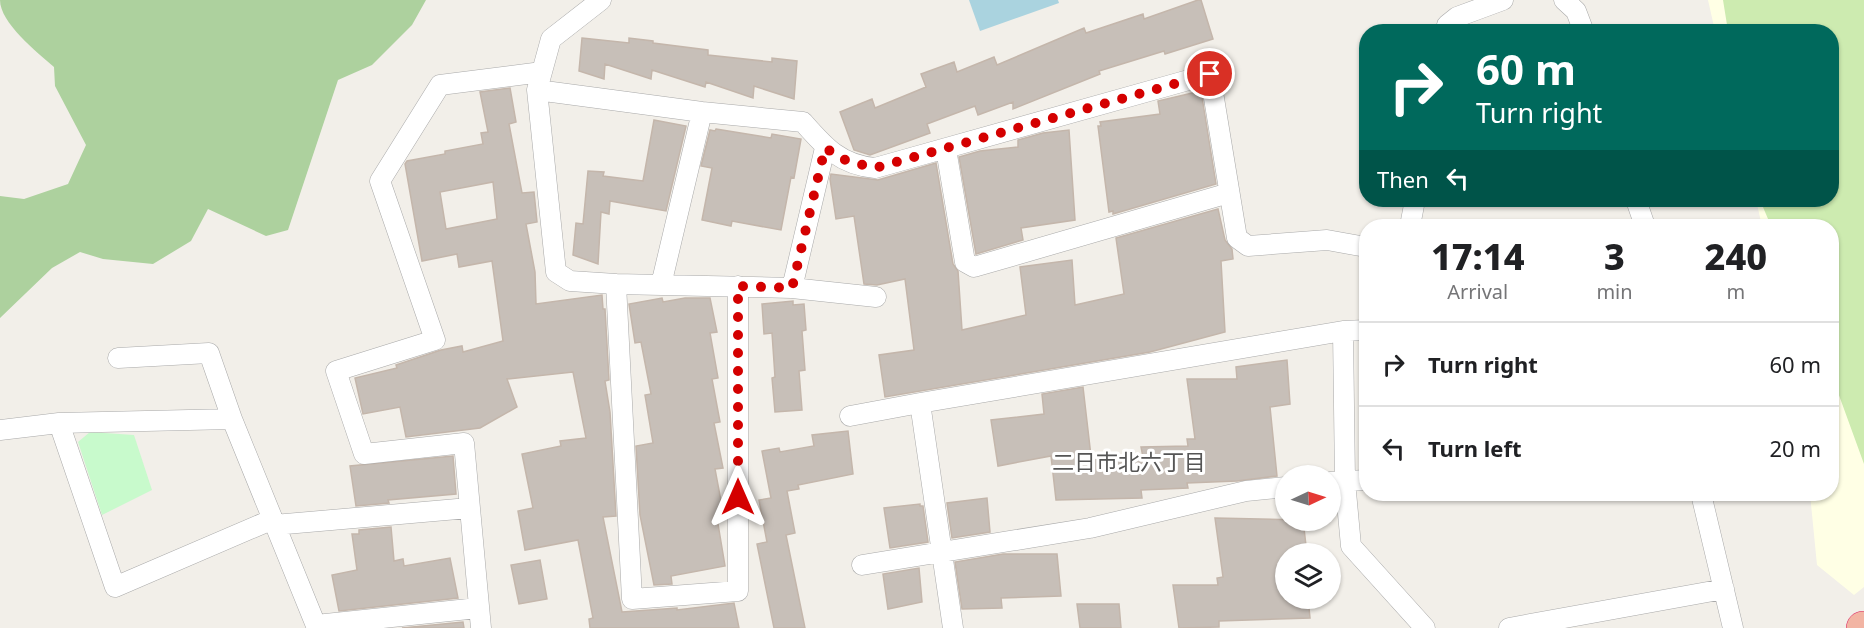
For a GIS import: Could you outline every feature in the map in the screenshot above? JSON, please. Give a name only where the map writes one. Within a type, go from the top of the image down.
[{"type":"street","points":[[602,0],[551,39],[540,81],[556,272],[570,281],[792,288],[876,297]]},
{"type":"street","points":[[1448,24],[1457,17],[1503,0]]},
{"type":"street","points":[[1564,0],[1576,11],[1581,24]]},
{"type":"street","points":[[481,628],[464,442],[364,454],[336,371],[435,340],[380,181],[440,85],[540,81],[702,112],[803,122],[825,148],[847,161],[875,168],[1210,74],[1237,238],[1248,246],[1327,240],[1359,246]]},
{"type":"street","points":[[661,285],[702,112]]},
{"type":"street","points":[[792,288],[825,148]]},
{"type":"street","points":[[946,149],[965,262],[974,267],[1229,193]]},
{"type":"street","points":[[616,284],[632,599],[738,591],[738,286]]},
{"type":"street","points":[[850,416],[1342,331],[1359,330]]},
{"type":"street","points":[[1338,465],[1342,331]]},
{"type":"street","points":[[118,358],[209,353],[231,419],[316,626],[478,608]]},
{"type":"street","points":[[920,403],[953,628]]},
{"type":"street","points":[[0,430],[59,423],[231,419]]},
{"type":"street","points":[[59,423],[115,586],[273,522],[469,508]]},
{"type":"street","points":[[1341,481],[1359,480]]},
{"type":"street","points":[[862,565],[1090,528],[1246,491],[1275,488]]},
{"type":"street","points":[[1341,496],[1351,546],[1425,628]]},
{"type":"street","points":[[1703,501],[1733,628]]},
{"type":"street","points":[[1509,628],[1724,589]]},
{"type":"shaded area","points":[[1708,0],[1864,0],[1864,587],[1854,595],[1817,565],[1811,501],[1839,501],[1839,219],[1760,219],[1758,207],[1839,207],[1839,24],[1713,24]]},
{"type":"green space","points":[[0,0],[426,0],[412,25],[372,65],[338,80],[288,230],[266,236],[208,209],[191,241],[153,264],[103,259],[80,252],[52,268],[0,318],[0,196],[24,199],[68,184],[86,145],[55,86],[54,67],[13,27],[6,18]]},
{"type":"green space","points":[[1723,0],[1864,0],[1864,464],[1839,395],[1839,219],[1768,219],[1763,207],[1839,207],[1839,24],[1727,24]]},
{"type":"green space","points":[[90,432],[134,435],[152,490],[102,515],[78,442]]},
{"type":"water","points":[[969,0],[1058,0],[1059,3],[980,31]]},
{"type":"building","points":[[1201,0],[1213,39],[1099,71],[1100,74],[1013,109],[1013,102],[978,115],[975,106],[927,124],[930,133],[870,155],[854,150],[840,112],[872,99],[875,108],[926,87],[921,74],[954,62],[957,72],[994,57],[997,65],[1084,28],[1086,33],[1143,14],[1144,19]]},
{"type":"building","points":[[582,38],[629,43],[629,38],[708,50],[708,55],[772,62],[772,58],[797,61],[794,99],[754,86],[753,98],[706,82],[705,87],[652,70],[651,79],[605,64],[604,79],[579,71]]},
{"type":"building","points":[[510,88],[516,122],[509,124],[522,193],[534,192],[537,222],[526,224],[535,272],[536,304],[602,295],[603,309],[605,309],[609,380],[605,381],[610,412],[616,516],[603,517],[622,612],[677,608],[677,610],[734,603],[739,628],[590,628],[589,619],[593,618],[578,540],[525,550],[518,511],[533,508],[522,454],[561,446],[560,441],[586,438],[573,372],[507,379],[517,407],[480,428],[406,437],[400,407],[363,414],[355,378],[397,368],[396,365],[441,350],[462,346],[463,352],[503,341],[492,261],[459,267],[457,254],[422,261],[405,164],[407,161],[445,154],[445,151],[483,144],[481,133],[488,132],[480,92]],"holes":[[[493,182],[497,219],[446,229],[440,192]]]},
{"type":"building","points":[[1201,91],[1216,184],[1113,214],[1113,211],[1109,212],[1098,126],[1101,126],[1100,122],[1160,114],[1158,101]]},
{"type":"building","points":[[654,120],[686,126],[666,211],[610,201],[609,214],[601,212],[598,264],[573,255],[576,223],[583,224],[588,171],[604,172],[603,176],[643,181]]},
{"type":"building","points":[[716,129],[771,138],[772,134],[801,139],[781,230],[732,221],[731,226],[702,220],[712,168],[701,166],[710,130],[715,131]]},
{"type":"building","points":[[1069,130],[1075,220],[1021,228],[1023,240],[976,254],[959,157],[980,151],[1018,147],[1018,140],[1043,133]]},
{"type":"building","points":[[936,163],[953,264],[958,271],[962,330],[1026,315],[1020,267],[1072,260],[1075,305],[1124,294],[1116,238],[1218,209],[1225,240],[1232,249],[1233,259],[1221,261],[1225,332],[1150,352],[885,397],[879,355],[914,350],[905,279],[877,285],[864,284],[854,216],[836,219],[831,174],[878,180]]},
{"type":"building","points":[[662,298],[663,302],[685,298],[710,298],[717,332],[710,333],[718,378],[712,379],[720,422],[714,423],[723,468],[715,469],[724,517],[717,518],[725,566],[671,576],[672,584],[654,585],[640,515],[636,446],[653,443],[645,395],[651,394],[641,342],[635,343],[629,304]]},
{"type":"building","points":[[793,301],[793,305],[804,304],[806,330],[802,331],[805,370],[799,371],[802,410],[775,412],[772,333],[764,334],[762,304]]},
{"type":"building","points":[[1287,360],[1290,404],[1270,407],[1275,476],[1237,481],[1187,483],[1188,488],[1141,490],[1142,498],[1056,500],[1051,456],[998,466],[991,420],[1044,414],[1042,394],[1083,387],[1091,456],[1143,457],[1141,447],[1188,446],[1187,439],[1195,439],[1187,379],[1237,379],[1236,367]]},
{"type":"building","points":[[848,431],[853,474],[798,485],[799,489],[787,491],[795,533],[786,535],[805,628],[774,628],[757,544],[767,542],[759,500],[771,498],[762,451],[779,448],[780,452],[814,446],[812,435]]},
{"type":"building","points":[[453,456],[456,494],[388,500],[389,503],[356,506],[350,466]]},
{"type":"building","points":[[987,498],[990,532],[952,538],[947,503]]},
{"type":"building","points":[[920,504],[923,506],[928,542],[890,548],[884,508]]},
{"type":"building","points":[[1215,518],[1275,519],[1275,531],[1304,531],[1306,543],[1275,543],[1275,609],[1309,609],[1310,618],[1219,621],[1219,627],[1179,628],[1173,585],[1218,585],[1217,578],[1223,577]]},
{"type":"building","points":[[391,527],[394,561],[403,559],[404,566],[450,558],[458,598],[339,611],[332,575],[357,570],[352,534],[359,534],[359,530]]},
{"type":"building","points":[[1003,554],[1057,554],[1061,596],[1001,598],[1002,608],[962,609],[955,562]]},
{"type":"building","points":[[540,560],[547,599],[519,604],[511,565]]},
{"type":"building","points":[[919,568],[922,602],[888,609],[883,574]]},
{"type":"building","points":[[1077,604],[1119,604],[1121,628],[1080,628]]},
{"type":"building","points":[[463,622],[464,628],[402,628]]},
{"type":"district","name":"二日市北六丁目","points":[[1129,461]]},
{"type":"route","points":[[738,497],[738,286],[792,288],[825,148],[847,161],[875,168],[1210,74]]}]
